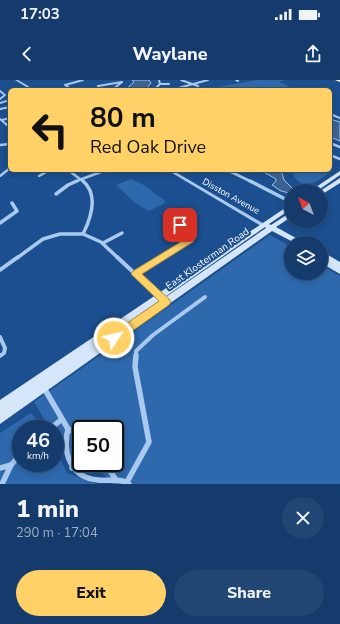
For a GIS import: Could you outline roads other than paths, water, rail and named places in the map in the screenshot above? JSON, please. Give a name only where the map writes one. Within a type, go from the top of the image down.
[{"type":"main road","points":[[324,184],[340,173]]},
{"type":"main road","points":[[328,188],[340,180]]},
{"type":"main road","name":"East Klosterman Road","points":[[268,227],[284,212]]},
{"type":"main road","name":"East Klosterman Road","points":[[0,418],[42,383],[268,227],[284,218]]},
{"type":"main road","points":[[268,227],[287,236]]},
{"type":"main road","points":[[268,227],[284,238]]},
{"type":"main road","points":[[328,258],[340,265]]},
{"type":"main road","points":[[328,264],[340,271]]},
{"type":"main road","name":"East Klosterman Road","points":[[0,406],[42,383]]},
{"type":"street","points":[[16,80],[30,88]]},
{"type":"street","points":[[70,80],[74,82]]},
{"type":"street","points":[[69,88],[65,86],[66,84],[83,80]]},
{"type":"street","points":[[158,80],[160,84]]},
{"type":"street","points":[[181,80],[199,86],[199,88]]},
{"type":"street","points":[[178,88],[206,80]]},
{"type":"street","points":[[102,88],[98,86],[122,82],[114,88]]},
{"type":"street","points":[[156,88],[160,84],[169,84]]},
{"type":"street","points":[[0,91],[5,95],[0,101]]},
{"type":"street","points":[[0,176],[8,170]]},
{"type":"street","points":[[39,176],[46,172]]},
{"type":"street","points":[[71,172],[88,187],[91,197],[90,218],[84,234]]},
{"type":"street","points":[[56,194],[66,187],[101,172]]},
{"type":"street","name":"Disston Avenue","points":[[172,172],[268,227]]},
{"type":"street","points":[[231,172],[284,198]]},
{"type":"street","points":[[0,223],[17,211],[12,203]]},
{"type":"street","points":[[136,274],[191,240],[192,233],[180,225]]},
{"type":"street","points":[[103,243],[122,233]]},
{"type":"street","points":[[0,270],[43,239],[60,234],[84,234],[103,243],[163,299]]},
{"type":"street","points":[[76,472],[81,476],[91,480],[116,480],[128,483],[149,442],[135,368],[136,351],[152,335],[205,297]]},
{"type":"street","points":[[0,338],[5,348],[4,353],[0,356]]},
{"type":"street","points":[[42,383],[68,429],[72,431]]},
{"type":"street","points":[[68,429],[65,437],[65,452],[72,468]]},
{"type":"street","points":[[0,468],[11,464]]},
{"type":"street","points":[[2,484],[11,464]]},
{"type":"street","points":[[111,472],[116,480]]}]
